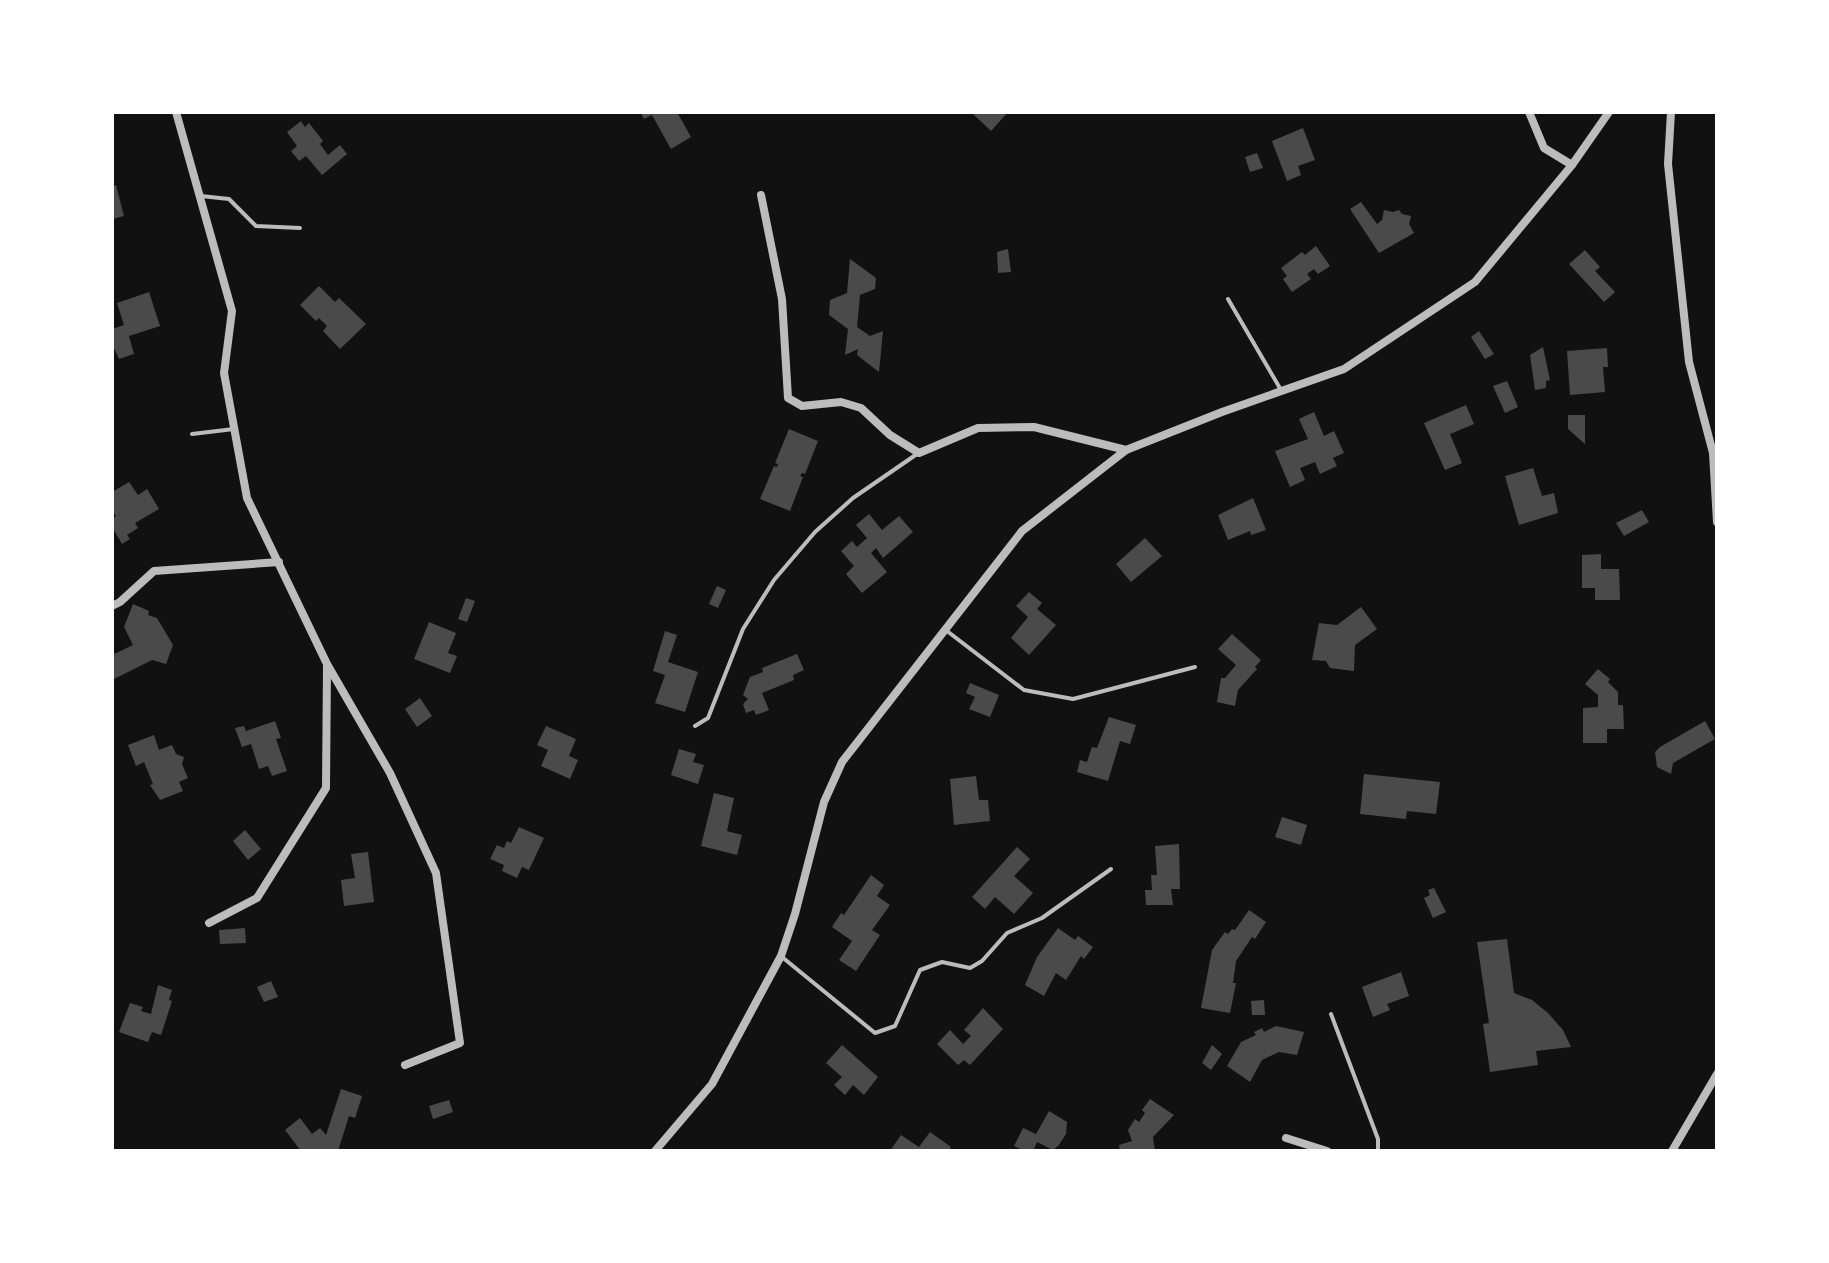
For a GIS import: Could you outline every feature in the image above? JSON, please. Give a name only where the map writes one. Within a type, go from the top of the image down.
[{"type":"street","points":[[176,112],[232,311],[224,373],[247,498],[327,664],[390,773],[436,873],[460,1043],[405,1065]]},
{"type":"street","points":[[1529,112],[1544,148],[1572,165]]},
{"type":"street","points":[[655,1151],[712,1084],[781,956],[824,802],[842,762],[1022,531],[1126,450],[1344,369],[1475,282],[1572,165],[1609,112]]},
{"type":"street","points":[[1671,112],[1668,164],[1689,362],[1713,453],[1717,522]]},
{"type":"street","points":[[761,195],[782,299],[788,398],[802,406],[841,402],[861,408],[890,435],[919,453],[978,428],[1034,427],[1126,450]]},
{"type":"street","points":[[112,606],[154,571],[279,562]]},
{"type":"street","points":[[209,923],[257,898],[326,788],[327,664]]},
{"type":"street","points":[[1672,1151],[1717,1074]]},
{"type":"street","points":[[1286,1138],[1327,1151]]},
{"type":"lane","points":[[201,196],[229,199],[256,226],[300,228]]},
{"type":"lane","points":[[1228,299],[1282,392]]},
{"type":"lane","points":[[192,434],[234,429]]},
{"type":"lane","points":[[695,726],[708,718],[743,629],[774,580],[815,532],[853,498],[919,453]]},
{"type":"lane","points":[[945,629],[1024,690],[1073,699],[1195,667]]},
{"type":"lane","points":[[781,956],[875,1033],[895,1026],[920,970],[942,962],[970,968],[982,961],[1007,933],[1042,918],[1111,869]]},
{"type":"lane","points":[[1331,1014],[1378,1139],[1378,1151]]},
{"type":"building","points":[[640,112],[677,112],[691,137],[671,149],[652,115],[644,119]]},
{"type":"building","points":[[971,112],[1008,112],[991,131]]},
{"type":"building","points":[[301,121],[305,127],[309,123],[323,141],[320,144],[328,155],[340,145],[347,154],[322,175],[306,156],[299,161],[291,151],[297,146],[287,132]]},
{"type":"building","points":[[1303,128],[1315,160],[1298,166],[1301,175],[1287,181],[1272,141]]},
{"type":"building","points":[[1257,153],[1263,168],[1250,172],[1245,157]]},
{"type":"building","points":[[116,185],[124,216],[112,219],[112,186]]},
{"type":"building","points":[[1361,202],[1377,224],[1382,220],[1384,210],[1399,210],[1411,216],[1409,224],[1414,233],[1379,253],[1350,209]]},
{"type":"building","points":[[1316,246],[1330,266],[1318,274],[1314,269],[1307,274],[1311,279],[1292,292],[1283,279],[1287,276],[1281,268]]},
{"type":"building","points":[[1008,249],[1011,272],[998,273],[997,252]]},
{"type":"building","points":[[1585,250],[1600,267],[1595,271],[1615,292],[1604,302],[1569,264]]},
{"type":"building","points":[[850,259],[876,278],[875,289],[860,295],[857,327],[870,336],[883,331],[879,372],[857,355],[858,349],[845,355],[848,329],[829,315],[830,300],[847,293]]},
{"type":"building","points":[[319,286],[335,302],[339,298],[366,324],[340,349],[323,331],[327,326],[319,318],[316,321],[300,305]]},
{"type":"building","points":[[149,292],[160,326],[129,336],[134,354],[119,359],[112,344],[112,329],[124,325],[117,303]]},
{"type":"building","points":[[1479,331],[1494,354],[1485,359],[1471,337]]},
{"type":"building","points":[[1543,347],[1550,380],[1546,381],[1546,388],[1535,390],[1530,355]]},
{"type":"building","points":[[1607,348],[1608,367],[1603,367],[1605,392],[1570,395],[1567,351]]},
{"type":"building","points":[[1507,381],[1518,407],[1505,413],[1493,386]]},
{"type":"building","points":[[1466,405],[1474,424],[1450,434],[1462,463],[1445,470],[1424,423]]},
{"type":"building","points":[[1314,412],[1324,436],[1334,431],[1344,453],[1333,458],[1337,466],[1320,474],[1315,462],[1300,468],[1305,480],[1290,487],[1275,451],[1308,439],[1299,419]]},
{"type":"building","points":[[1568,415],[1585,415],[1585,444],[1568,429]]},
{"type":"building","points":[[789,429],[818,441],[805,474],[800,476],[803,477],[790,511],[760,499],[774,466],[777,467],[775,463]]},
{"type":"building","points":[[1533,468],[1542,496],[1554,493],[1558,513],[1519,525],[1505,476]]},
{"type":"building","points":[[129,482],[138,495],[147,489],[159,509],[135,523],[138,528],[127,535],[130,539],[122,544],[112,527],[112,519],[116,516],[112,510],[112,492]]},
{"type":"building","points":[[1253,498],[1266,530],[1251,535],[1250,531],[1228,540],[1218,515]]},
{"type":"building","points":[[1642,510],[1649,522],[1624,536],[1616,523]]},
{"type":"building","points":[[869,514],[882,530],[899,516],[913,532],[883,558],[876,548],[871,553],[887,572],[862,593],[846,574],[854,566],[841,551],[852,541],[857,547],[867,538],[856,525]]},
{"type":"building","points":[[1145,538],[1162,556],[1131,582],[1116,564]]},
{"type":"building","points":[[1601,554],[1601,569],[1619,569],[1620,600],[1595,600],[1595,588],[1582,588],[1582,555]]},
{"type":"building","points":[[717,586],[726,590],[718,608],[709,604]]},
{"type":"building","points":[[1029,592],[1042,603],[1037,609],[1056,625],[1029,655],[1011,638],[1028,617],[1016,606]]},
{"type":"building","points":[[466,598],[475,601],[467,622],[458,619]]},
{"type":"building","points":[[133,604],[157,618],[173,645],[166,664],[152,660],[112,680],[112,655],[133,645],[124,627]]},
{"type":"building","points":[[1361,607],[1377,629],[1355,645],[1354,671],[1330,668],[1326,661],[1312,660],[1319,623],[1337,625]]},
{"type":"building","points":[[429,622],[456,633],[448,653],[457,656],[450,673],[414,659]]},
{"type":"building","points":[[665,631],[677,635],[668,662],[698,672],[685,712],[655,703],[665,675],[653,671]]},
{"type":"building","points":[[1232,634],[1261,660],[1238,690],[1235,706],[1217,702],[1221,678],[1225,678],[1236,665],[1218,649]]},
{"type":"building","points":[[797,654],[804,670],[793,675],[794,680],[762,693],[769,710],[756,715],[754,710],[746,713],[743,704],[748,699],[743,695],[750,677],[763,672],[762,668]]},
{"type":"building","points":[[1598,669],[1610,679],[1608,682],[1618,692],[1618,705],[1623,705],[1624,729],[1607,729],[1607,743],[1583,743],[1583,708],[1598,707],[1598,695],[1585,684]]},
{"type":"building","points":[[970,683],[999,695],[990,717],[969,709],[975,697],[966,693]]},
{"type":"building","points":[[420,698],[432,716],[417,727],[405,709]]},
{"type":"building","points":[[1109,717],[1136,725],[1130,744],[1120,741],[1108,781],[1077,772],[1080,760],[1087,762],[1092,747],[1097,748]]},
{"type":"building","points":[[275,721],[281,738],[276,739],[287,771],[272,776],[268,766],[259,769],[251,744],[242,747],[235,728],[244,726],[246,731]]},
{"type":"building","points":[[1705,721],[1715,739],[1673,763],[1671,774],[1657,767],[1655,752],[1660,747]]},
{"type":"building","points":[[546,726],[576,739],[569,756],[578,760],[570,779],[541,766],[548,750],[537,745]]},
{"type":"building","points":[[154,735],[159,750],[172,745],[176,754],[184,757],[182,764],[188,778],[179,782],[183,791],[160,800],[150,785],[153,784],[144,762],[136,766],[128,745]]},
{"type":"building","points":[[679,749],[696,754],[693,762],[704,765],[698,784],[671,775]]},
{"type":"building","points":[[1364,774],[1440,782],[1436,814],[1407,811],[1406,819],[1360,814]]},
{"type":"building","points":[[976,776],[979,800],[988,800],[990,821],[954,825],[950,779]]},
{"type":"building","points":[[714,793],[734,798],[727,831],[742,835],[737,855],[701,846]]},
{"type":"building","points":[[1282,817],[1307,825],[1301,845],[1275,837]]},
{"type":"building","points":[[519,827],[544,838],[529,870],[522,867],[517,878],[502,871],[504,865],[490,859],[497,845],[504,848],[507,841],[511,843]]},
{"type":"building","points":[[245,830],[261,849],[248,860],[233,841]]},
{"type":"building","points":[[1179,844],[1180,889],[1171,889],[1173,905],[1146,905],[1145,890],[1152,890],[1151,875],[1157,875],[1155,846]]},
{"type":"building","points":[[1017,847],[1030,859],[1014,876],[1033,893],[1014,914],[995,897],[985,909],[972,897]]},
{"type":"building","points":[[368,852],[374,902],[344,906],[341,880],[355,878],[351,854]]},
{"type":"building","points":[[871,875],[884,885],[877,896],[890,905],[872,930],[880,935],[856,971],[839,960],[852,941],[832,927],[841,913],[844,915]]},
{"type":"building","points":[[1434,888],[1446,912],[1433,918],[1424,898],[1430,895],[1428,890]]},
{"type":"building","points":[[1249,910],[1266,922],[1236,961],[1233,983],[1236,983],[1230,1013],[1201,1008],[1212,950],[1225,932],[1228,934],[1235,930]]},
{"type":"building","points":[[245,928],[246,943],[220,944],[219,930]]},
{"type":"building","points":[[1058,928],[1075,940],[1078,936],[1093,947],[1084,959],[1081,956],[1066,980],[1056,973],[1044,996],[1025,985],[1037,957]]},
{"type":"building","points":[[1507,939],[1514,993],[1532,1000],[1548,1013],[1563,1030],[1571,1047],[1536,1051],[1538,1065],[1490,1072],[1483,1024],[1489,1023],[1477,942]]},
{"type":"building","points":[[1401,972],[1409,996],[1387,1004],[1390,1010],[1373,1017],[1362,987]]},
{"type":"building","points":[[271,981],[278,997],[264,1002],[257,987]]},
{"type":"building","points":[[158,985],[172,990],[169,1000],[172,1001],[161,1035],[152,1032],[148,1042],[119,1032],[130,1003],[143,1007],[141,1011],[151,1014]]},
{"type":"building","points":[[1264,1000],[1265,1015],[1252,1015],[1251,1001]]},
{"type":"building","points":[[983,1008],[1003,1029],[970,1065],[964,1060],[958,1065],[937,1044],[950,1030],[963,1044],[971,1036],[964,1030]]},
{"type":"building","points":[[1276,1026],[1304,1032],[1297,1055],[1279,1052],[1262,1060],[1250,1082],[1227,1066],[1241,1042],[1256,1035],[1254,1032],[1262,1028],[1264,1032]]},
{"type":"building","points":[[842,1045],[878,1077],[864,1095],[853,1085],[845,1095],[834,1085],[842,1077],[826,1063]]},
{"type":"building","points":[[1212,1045],[1222,1054],[1211,1070],[1202,1063]]},
{"type":"building","points":[[341,1089],[362,1096],[355,1118],[349,1116],[338,1151],[301,1151],[285,1130],[300,1118],[312,1134],[320,1128],[326,1135]]},
{"type":"building","points":[[1150,1099],[1174,1115],[1153,1137],[1155,1151],[1120,1151],[1119,1145],[1132,1141],[1128,1130],[1135,1119],[1139,1122],[1145,1113],[1142,1110]]},
{"type":"building","points":[[449,1100],[453,1112],[433,1119],[429,1106]]},
{"type":"building","points":[[1049,1111],[1067,1122],[1066,1134],[1059,1145],[1053,1150],[1037,1142],[1033,1151],[1014,1146],[1023,1128],[1036,1134]]},
{"type":"building","points":[[930,1132],[951,1147],[948,1151],[890,1151],[901,1135],[919,1147]]}]
